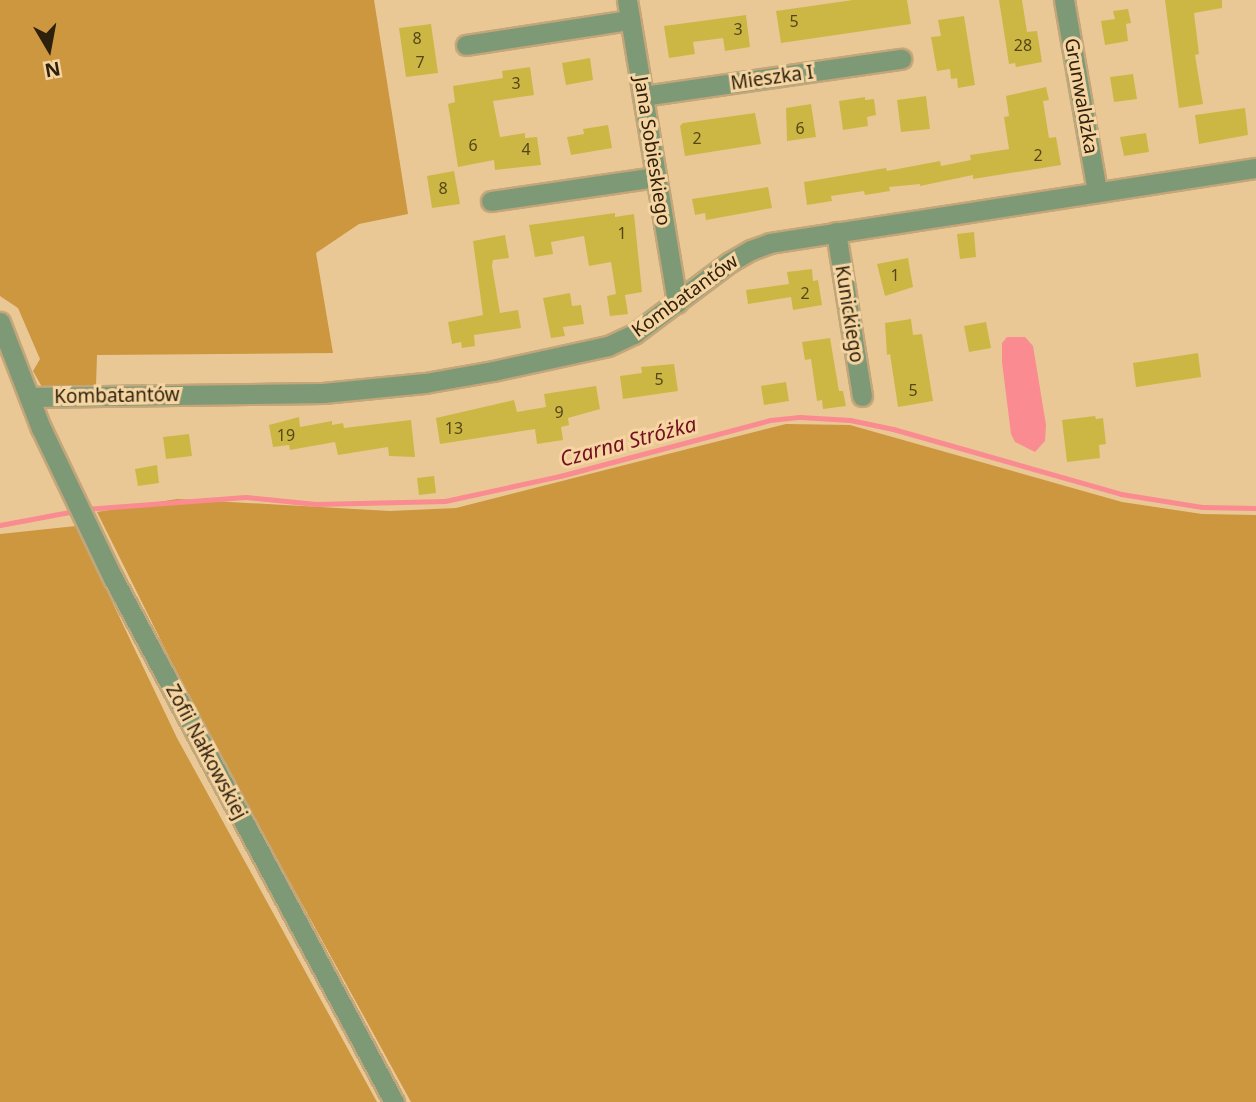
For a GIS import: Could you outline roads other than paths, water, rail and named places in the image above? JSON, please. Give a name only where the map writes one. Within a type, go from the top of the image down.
[{"type":"street","name":"Grunwaldzka","points":[[1064,0],[1097,191]]},
{"type":"street","points":[[466,45],[628,10]]},
{"type":"street","name":"Jana Sobieskiego","points":[[628,10],[677,303]]},
{"type":"street","name":"Mieszka I","points":[[643,96],[901,59]]},
{"type":"street","name":"Kombatantów","points":[[29,397],[323,393],[425,383],[608,346],[634,334],[751,250],[836,232],[1256,168]]},
{"type":"street","points":[[491,201],[656,177]]},
{"type":"street","name":"Kunickiego","points":[[836,232],[862,396]]},
{"type":"street","name":"Zofii Nałkowskiej","points":[[0,322],[29,397],[113,578],[394,1102]]},
{"type":"waterway","name":"Czarna Stróżka","points":[[85,509],[246,497],[316,504],[445,501],[560,476],[770,420],[800,417],[850,420],[893,429],[1121,494],[1202,507],[1256,508]]},
{"type":"waterway","name":"Czarna Stróżka","points":[[0,525],[75,511]]}]
